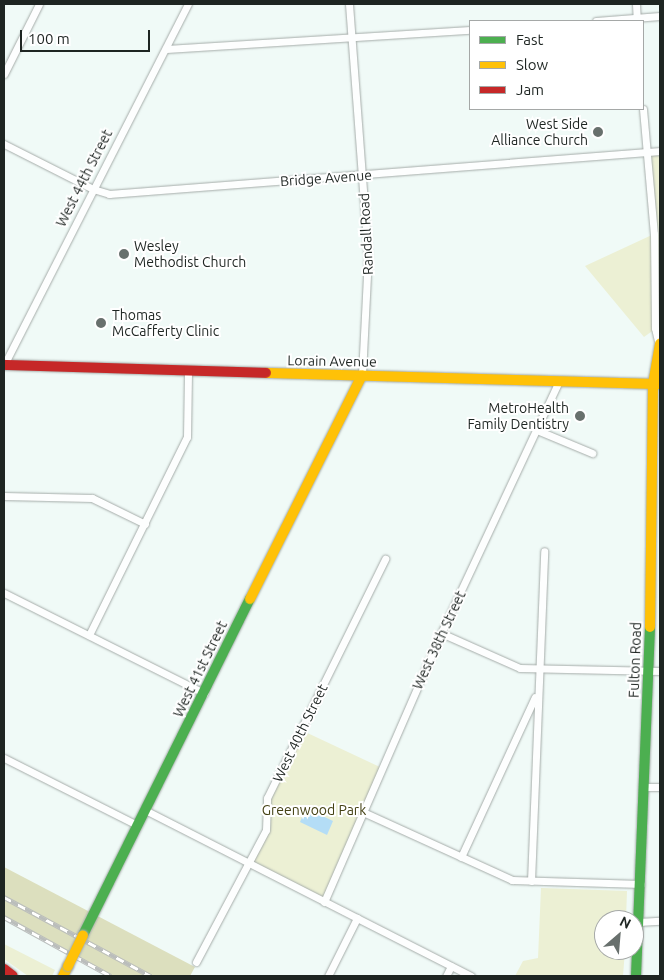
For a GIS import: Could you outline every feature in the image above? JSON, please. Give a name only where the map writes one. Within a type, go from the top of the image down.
[{"type":"main road","name":"Fulton Road","points":[[639,910],[642,787],[649,670],[657,384],[660,345]]},
{"type":"main road","name":"Lorain Avenue","points":[[4,365],[188,373],[362,374],[657,384]]},
{"type":"main road","name":"West 41st Street","points":[[67,973],[145,810],[362,374]]},
{"type":"main road","name":"Fulton Road","points":[[636,976],[637,960]]},
{"type":"main road","points":[[4,969],[13,976]]},
{"type":"street","points":[[4,74],[39,4]]},
{"type":"street","name":"West 44th Street","points":[[4,365],[188,4]]},
{"type":"street","name":"Randall Road","points":[[349,4],[368,275],[362,374]]},
{"type":"street","points":[[636,4],[637,20],[660,16]]},
{"type":"street","points":[[166,49],[352,39],[469,30]]},
{"type":"street","points":[[643,110],[654,234],[655,328],[660,345]]},
{"type":"street","name":"Bridge Avenue","points":[[4,144],[93,189],[109,194],[660,151]]},
{"type":"street","points":[[89,635],[187,437],[188,373]]},
{"type":"street","name":"West 38th Street","points":[[324,902],[441,633],[538,430],[559,380]]},
{"type":"street","points":[[538,430],[592,453]]},
{"type":"street","points":[[4,496],[92,498],[144,524]]},
{"type":"street","points":[[531,881],[536,695],[540,668],[544,551]]},
{"type":"street","name":"West 40th Street","points":[[196,962],[266,830],[268,798],[385,559]]},
{"type":"street","points":[[4,593],[204,692]]},
{"type":"street","points":[[441,633],[520,668],[660,671]]},
{"type":"street","points":[[460,858],[536,695]]},
{"type":"street","points":[[4,758],[138,825]]},
{"type":"street","points":[[642,787],[660,787]]},
{"type":"street","points":[[145,810],[471,976]]},
{"type":"street","points":[[363,812],[460,858],[512,880],[641,884]]},
{"type":"street","points":[[328,976],[357,918]]},
{"type":"street","points":[[644,922],[660,921]]},
{"type":"street","points":[[446,976],[451,966]]},
{"type":"green space","points":[[660,151],[660,344],[655,329],[644,337],[585,266],[654,234],[646,152]]},
{"type":"green space","name":"Greenwood Park","points":[[301,730],[382,768],[324,902],[249,863],[266,830],[267,798]]},
{"type":"green space","points":[[4,867],[195,967],[190,976],[112,976],[4,917]]},
{"type":"green space","points":[[541,888],[627,891],[626,910],[594,910],[594,960],[624,960],[623,976],[515,976],[523,961],[538,958]]},
{"type":"green space","points":[[4,944],[55,970],[52,976],[28,976],[4,959]]},
{"type":"water","points":[[306,808],[333,821],[327,835],[300,822]]},
{"type":"railway","points":[[4,897],[151,976]]},
{"type":"railway","points":[[4,917],[111,976]]},
{"type":"traffic: fast","points":[[83,935],[250,599]]},
{"type":"traffic: fast","points":[[636,976],[650,627]]},
{"type":"traffic: slow","points":[[650,627],[653,384],[660,344]]},
{"type":"traffic: slow","points":[[266,373],[660,384]]},
{"type":"traffic: slow","points":[[250,599],[362,375]]},
{"type":"traffic: slow","points":[[68,966],[83,935]]},
{"type":"traffic: slow","points":[[63,976],[68,966]]},
{"type":"traffic: jam","points":[[4,365],[266,373]]},
{"type":"traffic: jam","points":[[4,969],[13,976]]},
{"type":"place","name":"West Side Alliance Church","points":[[598,132]]},
{"type":"place","name":"Wesley Methodist Church","points":[[124,254]]},
{"type":"place","name":"Thomas McCafferty Clinic","points":[[101,323]]},
{"type":"place","name":"MetroHealth Family Dentistry","points":[[580,416]]}]
